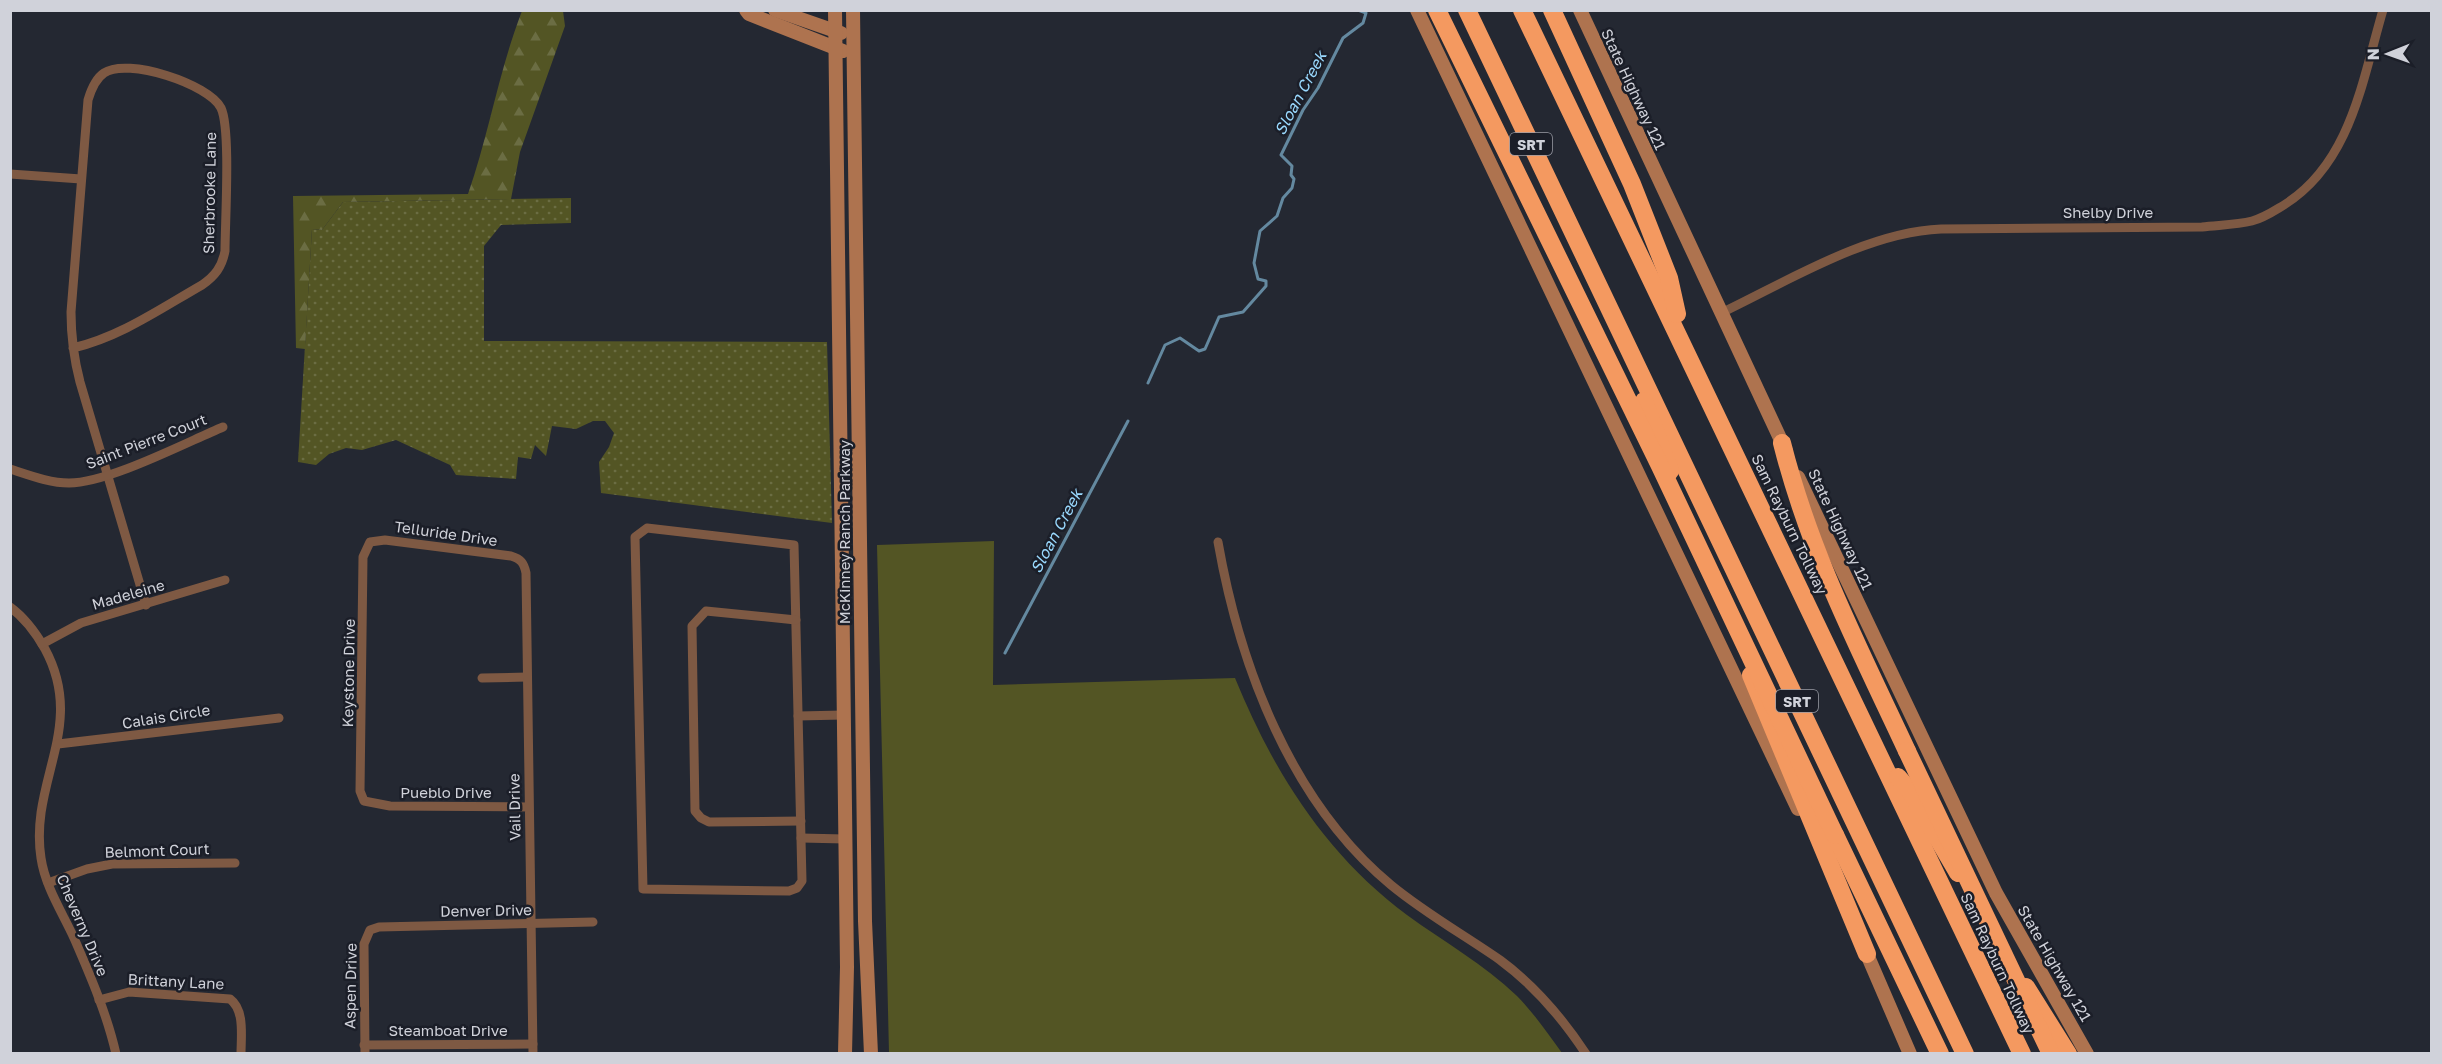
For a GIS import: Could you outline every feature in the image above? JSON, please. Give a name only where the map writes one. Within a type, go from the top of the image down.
[{"type":"highway","points":[[1437,10],[1654,455],[1940,1053]]},
{"type":"highway","name":"SRT","points":[[1467,10],[1630,347],[1965,1053]]},
{"type":"highway","name":"Sam Rayburn Tollway","points":[[1522,10],[2022,1053]]},
{"type":"highway","points":[[1552,10],[1632,184],[1669,278],[1683,342]]},
{"type":"highway","points":[[1557,10],[1567,41]]},
{"type":"highway","points":[[1630,347],[1646,409],[1781,750],[1866,954]]},
{"type":"highway","points":[[1782,443],[1795,492],[1824,573],[2051,1053]]},
{"type":"highway","points":[[1880,755],[1910,791],[2068,1053]]},
{"type":"main road","points":[[746,10],[749,14],[854,55]]},
{"type":"main road","points":[[775,10],[853,38]]},
{"type":"main road","name":"McKinney Ranch Parkway","points":[[835,10],[847,967],[845,1053]]},
{"type":"main road","name":"McKinney Ranch Parkway","points":[[853,10],[866,989],[871,1053]]},
{"type":"main road","points":[[1417,10],[1866,954],[1910,1053]]},
{"type":"main road","name":"State Highway 121","points":[[1580,10],[1782,443],[1996,893],[2087,1053]]},
{"type":"main road","points":[[845,839],[864,838]]},
{"type":"street","name":"Shelby Drive","points":[[1721,313],[1869,243],[1909,231],[2202,226],[2239,223],[2265,216],[2304,191],[2334,156],[2349,125],[2383,10]]},
{"type":"street","name":"Sherbrooke Lane","points":[[73,348],[94,343],[128,328],[202,285],[212,278],[221,266],[225,251],[225,127],[220,106],[214,98],[200,90],[141,68],[118,67],[103,73],[95,83],[88,100],[71,312],[73,348],[80,382],[146,605]]},
{"type":"street","points":[[10,174],[81,179]]},
{"type":"street","name":"Saint Pierre Court","points":[[10,469],[61,483],[82,482],[106,475],[223,427]]},
{"type":"street","points":[[647,528],[794,545],[798,716],[802,881],[796,888],[789,891],[644,889],[635,537],[647,528]]},
{"type":"street","name":"Telluride Drive","points":[[367,544],[385,540],[511,556],[522,561]]},
{"type":"street","points":[[1218,542],[1239,634],[1259,692],[1282,743],[1327,815],[1352,846],[1392,886],[1516,973],[1553,1010],[1586,1053]]},
{"type":"street","name":"Keystone Drive","points":[[364,801],[360,790],[360,676],[363,557],[367,544]]},
{"type":"street","name":"Vail Drive","points":[[522,561],[526,573],[533,1049]]},
{"type":"street","name":"Madeleine","points":[[42,644],[81,623],[225,580]]},
{"type":"street","name":"Cheverny Drive","points":[[10,607],[30,626],[42,644],[50,659],[61,693],[58,744],[39,821],[41,860],[48,883],[99,1000],[116,1053]]},
{"type":"street","points":[[796,621],[706,611],[692,626],[695,811],[709,822],[801,821]]},
{"type":"street","points":[[482,678],[528,677]]},
{"type":"street","points":[[798,716],[843,715]]},
{"type":"street","name":"Calais Circle","points":[[58,744],[279,718]]},
{"type":"street","name":"Pueblo Drive","points":[[364,801],[390,806],[529,807]]},
{"type":"street","points":[[801,838],[845,839]]},
{"type":"street","name":"Belmont Court","points":[[48,883],[87,869],[111,864],[235,863]]},
{"type":"street","name":"Denver Drive","points":[[379,927],[593,922]]},
{"type":"street","name":"Aspen Drive","points":[[364,1049],[364,944],[370,930],[379,927]]},
{"type":"street","name":"Brittany Lane","points":[[99,1000],[129,992],[230,999],[236,1003],[240,1018],[241,1053]]},
{"type":"street","name":"Steamboat Drive","points":[[364,1049],[533,1049]]},
{"type":"green space","points":[[522,11],[563,11],[565,26],[520,152],[511,199],[343,202],[322,230],[312,229],[305,349],[296,348],[293,196],[468,194]]},
{"type":"green space","points":[[571,198],[571,223],[501,225],[484,246],[484,341],[827,342],[832,523],[601,493],[599,462],[609,447],[614,433],[605,421],[593,421],[576,429],[552,426],[546,456],[535,445],[531,459],[518,457],[516,479],[456,475],[450,465],[396,440],[362,450],[346,448],[329,454],[316,465],[298,462],[312,229],[322,230],[343,202]]},
{"type":"green space","points":[[994,541],[993,685],[1235,678],[1266,746],[1284,778],[1327,838],[1378,891],[1407,915],[1504,984],[1535,1016],[1562,1053],[889,1053],[877,545]]},
{"type":"waterway","name":"Sloan Creek","points":[[1148,383],[1165,345],[1180,338],[1199,351],[1205,349],[1219,317],[1243,312],[1266,286],[1266,281],[1258,279],[1254,263],[1260,231],[1277,216],[1283,198],[1292,188],[1294,179],[1291,175],[1292,166],[1281,155],[1343,38],[1363,23],[1366,13],[1358,10]]},
{"type":"waterway","name":"Sloan Creek","points":[[1005,653],[1128,421]]}]
